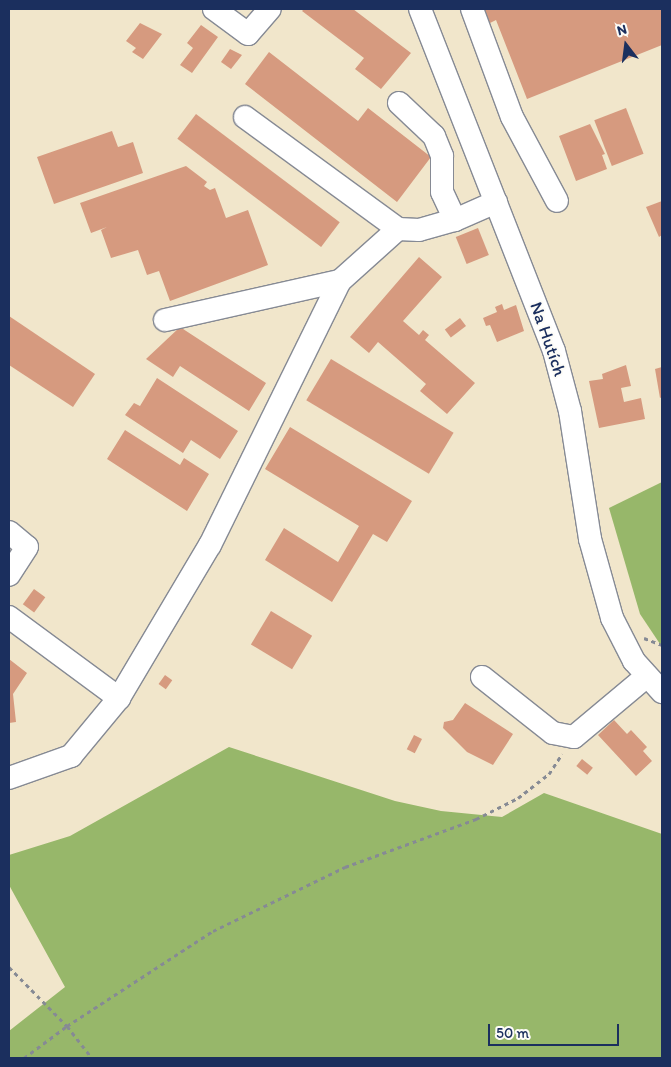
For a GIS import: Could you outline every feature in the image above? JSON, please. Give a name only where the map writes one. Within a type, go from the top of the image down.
[{"type":"street","points":[[214,9],[248,34],[270,9]]},
{"type":"street","name":"Na Hutích","points":[[420,9],[561,374],[590,539],[603,593],[624,643],[647,676],[662,692]]},
{"type":"street","points":[[472,9],[512,117],[557,201]]},
{"type":"street","points":[[399,103],[434,136],[442,156],[442,192],[455,220]]},
{"type":"street","points":[[245,117],[398,229],[419,230],[455,220],[496,202]]},
{"type":"street","points":[[9,778],[71,756],[119,698],[210,545],[340,281],[398,229]]},
{"type":"street","points":[[165,320],[340,281]]},
{"type":"street","points":[[9,532],[27,547],[9,575]]},
{"type":"street","points":[[9,616],[119,698]]},
{"type":"street","points":[[482,677],[553,733],[574,737],[647,676]]},
{"type":"path","points":[[24,1058],[67,1026],[213,931],[346,867],[476,819],[518,798],[549,774],[574,737]]},
{"type":"path","points":[[9,967],[67,1026],[92,1058]]},
{"type":"green space","points":[[662,482],[662,647],[640,614],[609,508]]},
{"type":"green space","points":[[229,747],[395,801],[441,811],[502,817],[544,793],[662,834],[662,1058],[9,1058],[9,1031],[65,987],[9,885],[9,855],[70,836]]},
{"type":"building","points":[[304,9],[353,9],[411,53],[381,89],[355,69],[364,58],[302,11]]},
{"type":"building","points":[[484,9],[662,9],[662,45],[527,99],[496,20],[490,23]]},
{"type":"building","points":[[140,23],[162,34],[143,59],[132,52],[136,48],[126,41]]},
{"type":"building","points":[[201,25],[218,37],[192,73],[180,65],[193,48],[187,43]]},
{"type":"building","points":[[230,49],[242,55],[231,69],[221,62]]},
{"type":"building","points":[[269,52],[358,121],[368,108],[431,157],[397,202],[245,84]]},
{"type":"building","points":[[626,108],[644,154],[612,166],[594,120]]},
{"type":"building","points":[[196,114],[340,222],[321,247],[177,139]]},
{"type":"building","points":[[590,124],[605,154],[602,155],[607,169],[576,181],[559,136]]},
{"type":"building","points":[[112,131],[118,147],[133,142],[143,173],[54,204],[37,157]]},
{"type":"building","points":[[186,166],[207,182],[204,186],[210,190],[215,188],[226,218],[248,210],[268,265],[170,301],[159,271],[147,275],[138,250],[111,258],[101,230],[107,227],[91,233],[80,203]]},
{"type":"building","points":[[662,201],[662,235],[659,237],[646,207]]},
{"type":"building","points":[[478,228],[489,255],[467,264],[456,237]]},
{"type":"building","points":[[419,257],[442,277],[403,321],[419,335],[423,330],[429,335],[425,340],[475,383],[447,414],[420,391],[426,384],[378,342],[369,353],[350,337]]},
{"type":"building","points":[[502,304],[504,310],[516,305],[524,331],[497,342],[490,325],[486,326],[483,318],[497,312],[495,307]]},
{"type":"building","points":[[9,316],[95,374],[73,407],[9,365]]},
{"type":"building","points":[[460,318],[466,326],[451,337],[445,329]]},
{"type":"building","points":[[180,327],[266,383],[249,411],[180,366],[173,377],[146,359]]},
{"type":"building","points":[[331,359],[454,433],[429,474],[306,400]]},
{"type":"building","points":[[626,365],[631,386],[621,388],[624,402],[641,398],[645,419],[599,428],[589,381],[603,379],[602,374]]},
{"type":"building","points":[[662,367],[662,397],[660,398],[655,369]]},
{"type":"building","points":[[157,378],[238,431],[220,459],[191,440],[183,453],[125,415],[134,403],[140,406]]},
{"type":"building","points":[[290,427],[412,501],[387,542],[373,534],[332,602],[265,560],[284,528],[338,562],[359,526],[265,469]]},
{"type":"building","points":[[125,430],[180,465],[184,458],[209,474],[187,511],[107,459]]},
{"type":"building","points":[[34,589],[45,597],[34,613],[23,604]]},
{"type":"building","points":[[271,611],[312,636],[292,669],[251,644]]},
{"type":"building","points":[[9,659],[27,673],[13,694],[16,722],[9,723]]},
{"type":"building","points":[[165,675],[172,680],[166,689],[159,684]]},
{"type":"building","points":[[465,703],[513,734],[493,765],[467,752],[443,728],[444,722],[453,720]]},
{"type":"building","points":[[614,720],[627,734],[631,730],[647,747],[643,751],[652,761],[636,776],[598,735]]},
{"type":"building","points":[[414,735],[422,739],[415,753],[407,749]]},
{"type":"building","points":[[582,759],[593,768],[587,775],[576,766]]}]
